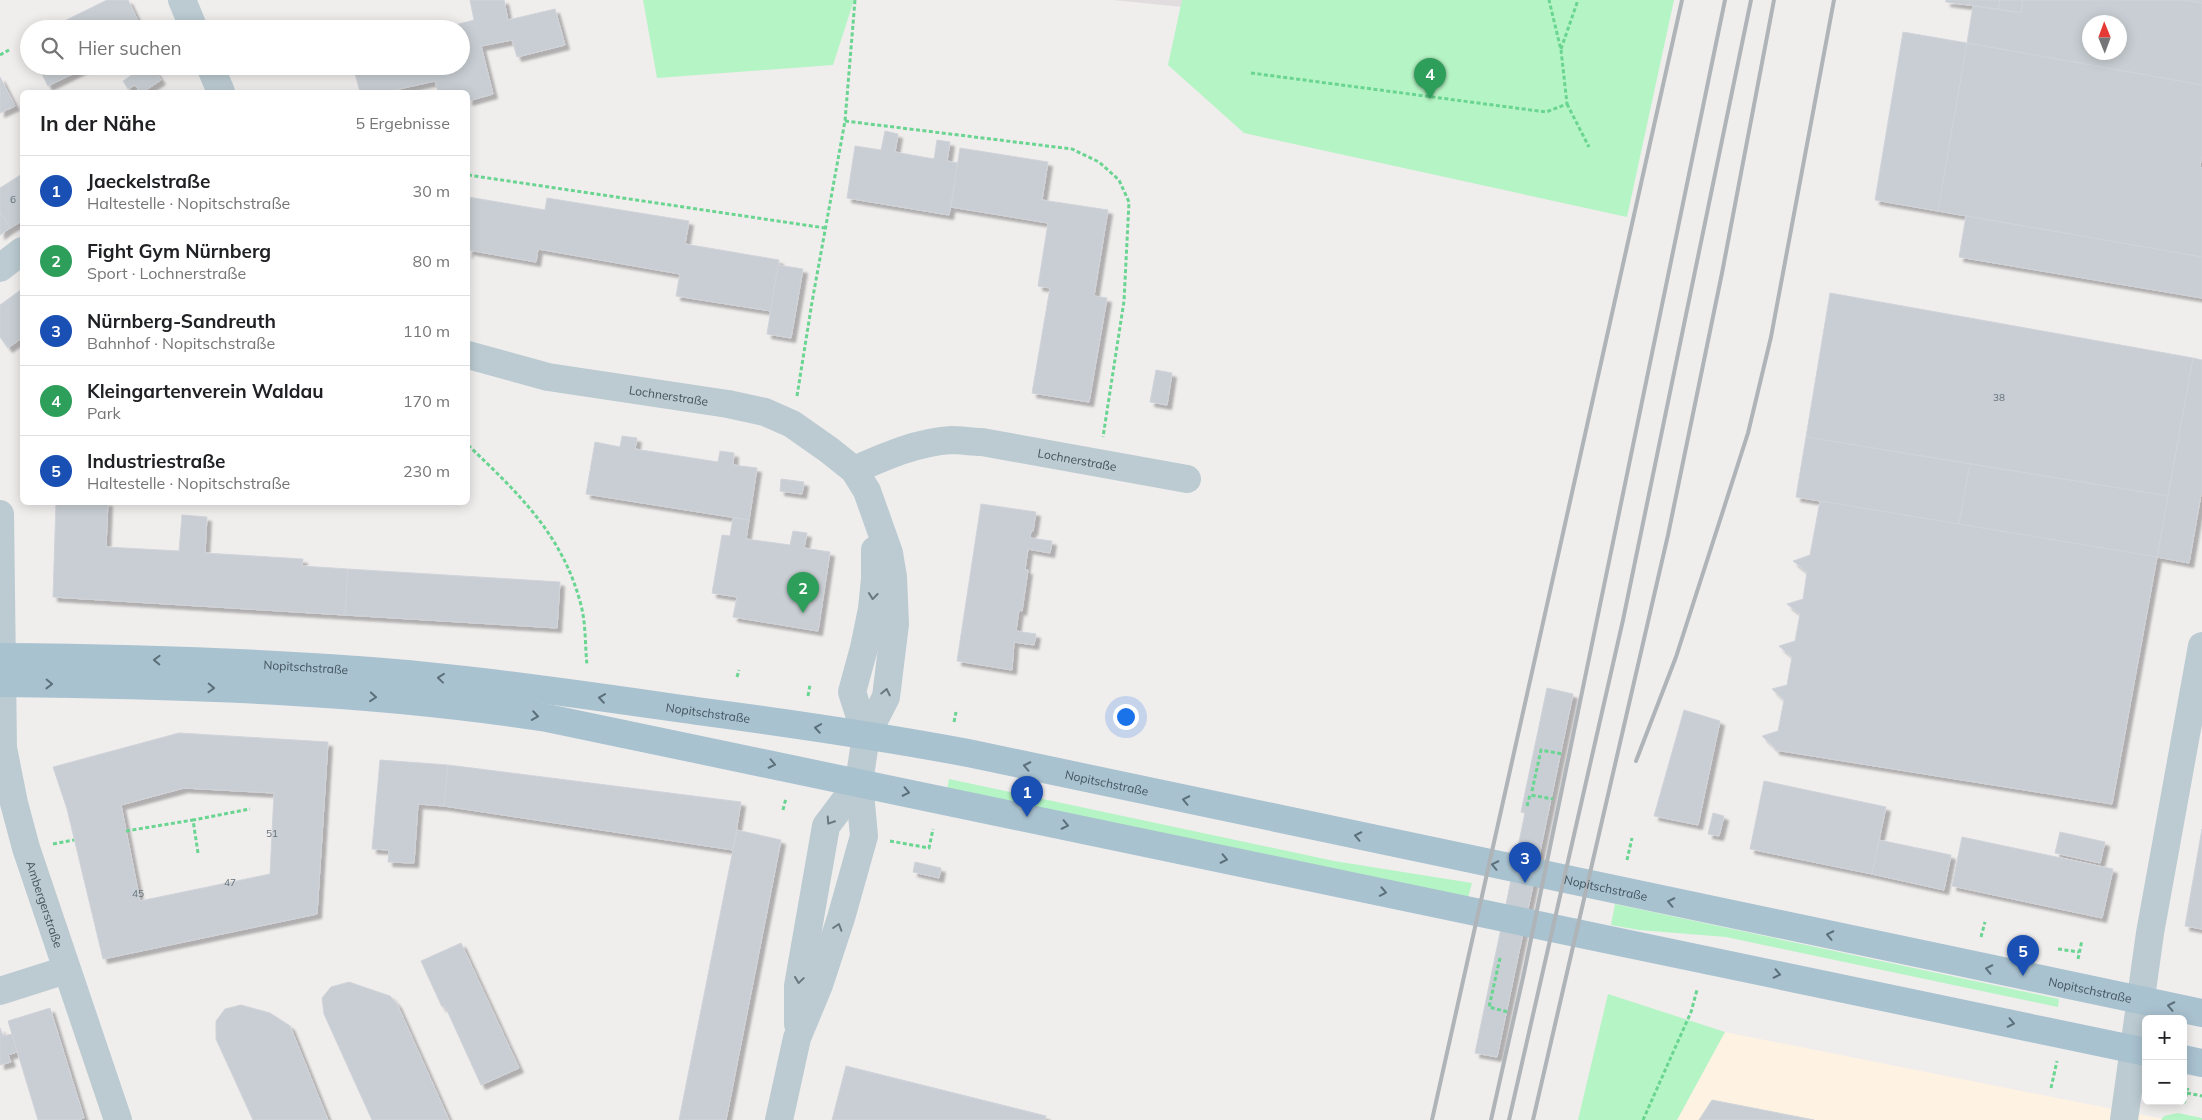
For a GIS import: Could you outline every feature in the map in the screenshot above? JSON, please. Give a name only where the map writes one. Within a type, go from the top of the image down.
[{"type":"main road","name":"Nopitschstraße","points":[[1,670],[216,662],[416,675],[594,696],[866,736],[968,754],[2202,1013]]},
{"type":"main road","name":"Nopitschstraße","points":[[1,670],[141,686],[355,696],[476,708],[594,727],[2139,1050]]},
{"type":"main road","points":[[2187,1060],[2202,1063]]},
{"type":"street","points":[[182,0],[190,20]]},
{"type":"street","points":[[214,75],[220,90]]},
{"type":"street","points":[[0,268],[20,253]]},
{"type":"street","name":"Lochnerstraße","points":[[470,356],[548,377],[728,404],[765,412],[792,424],[854,470],[867,491],[874,513],[875,579],[872,610],[852,692],[866,736],[858,782]]},
{"type":"street","name":"Lochnerstraße","points":[[854,470],[891,454],[951,440],[982,442],[1187,479]]},
{"type":"street","name":"Ambergerstraße","points":[[0,514],[3,748],[14,803],[26,848],[118,1120]]},
{"type":"street","points":[[2140,1000],[2150,933],[2202,646]]},
{"type":"street","points":[[797,1038],[798,986],[826,826],[858,782]]},
{"type":"street","points":[[779,1120],[797,1038],[819,985],[847,900],[864,836],[858,782]]},
{"type":"street","points":[[0,991],[66,970]]},
{"type":"street","name":"Nopitschstraße","points":[[2139,1050],[2140,1000]]},
{"type":"street","points":[[2124,1120],[2139,1050]]},
{"type":"path","points":[[792,424],[845,121],[855,0]]},
{"type":"path","points":[[1549,0],[1561,50],[1567,104],[1589,147]]},
{"type":"path","points":[[1561,50],[1578,0]]},
{"type":"path","points":[[0,55],[10,50]]},
{"type":"path","points":[[1251,73],[1546,112],[1567,104]]},
{"type":"path","points":[[845,121],[1072,149],[1099,162],[1119,180],[1129,202],[1124,301],[1103,427],[1103,463]]},
{"type":"path","points":[[470,174],[825,228]]},
{"type":"path","points":[[470,448],[533,510],[562,554],[581,605],[587,665]]},
{"type":"path","points":[[737,677],[738,670]]},
{"type":"path","points":[[808,696],[810,685]]},
{"type":"path","points":[[954,722],[956,712]]},
{"type":"path","points":[[1532,791],[1541,750],[1562,754]]},
{"type":"path","points":[[1528,806],[1530,795],[1553,799]]},
{"type":"path","points":[[783,810],[786,798]]},
{"type":"path","points":[[126,831],[250,809]]},
{"type":"path","points":[[193,820],[198,853]]},
{"type":"path","points":[[929,848],[933,829]]},
{"type":"path","points":[[1627,860],[1632,838]]},
{"type":"path","points":[[1981,938],[1985,922]]},
{"type":"path","points":[[2058,949],[2079,952]]},
{"type":"path","points":[[1500,958],[1489,1007],[1508,1012]]},
{"type":"path","points":[[1643,1120],[1691,1012],[1697,990]]},
{"type":"path","points":[[2187,1093],[2202,1096]]},
{"type":"shaded area","points":[[1113,0],[1182,0],[1182,7]]},
{"type":"shaded area","points":[[1725,1032],[2168,1120],[1677,1120]]},
{"type":"green space","points":[[643,0],[854,0],[833,65],[657,78]]},
{"type":"green space","points":[[1182,0],[1674,0],[1627,217],[1244,133],[1168,65]]},
{"type":"green space","points":[[949,779],[1334,861],[1472,883],[1468,898],[947,789]]},
{"type":"green space","points":[[1615,904],[2059,999],[2058,1007],[1726,937],[1639,930],[1611,925]]},
{"type":"green space","points":[[1608,994],[1725,1032],[1677,1120],[1578,1120]]},
{"type":"green space","points":[[2178,1113],[2202,1118],[2202,1120],[2161,1120],[2164,1116]]},
{"type":"building","points":[[107,0],[128,0],[138,20],[66,20]]},
{"type":"building","points":[[470,0],[504,0],[508,20],[555,9],[565,45],[517,57],[512,40],[481,46],[493,94],[470,100],[470,90],[437,90],[435,81],[395,90],[359,90],[355,75],[470,75],[470,21],[474,20]]},
{"type":"building","points":[[1946,0],[1970,0],[1969,5],[1946,2]]},
{"type":"building","points":[[1970,0],[2000,0],[1998,9],[1969,5]]},
{"type":"building","points":[[2000,0],[2023,0],[2021,13],[1998,9]]},
{"type":"building","points":[[2023,0],[2183,0],[2202,3],[2202,85],[1967,43],[1973,6],[2021,13]]},
{"type":"building","points":[[2183,0],[2202,0],[2202,3]]},
{"type":"building","points":[[1903,32],[1967,43],[1938,211],[1875,200]]},
{"type":"building","points":[[1967,43],[2202,85],[2202,153],[2200,167],[2202,168],[2202,257],[1938,211]]},
{"type":"building","points":[[42,75],[71,75],[48,86]]},
{"type":"building","points":[[132,75],[158,75],[161,80],[146,90],[139,90],[135,85],[128,89],[123,81]]},
{"type":"building","points":[[0,77],[15,106],[0,113]]},
{"type":"building","points":[[885,131],[898,134],[895,152],[934,159],[937,140],[950,142],[947,161],[958,163],[949,215],[847,198],[855,146],[881,150]]},
{"type":"building","points":[[960,148],[1048,162],[1042,200],[1108,210],[1094,296],[1107,298],[1089,402],[1032,393],[1050,288],[1038,286],[1048,223],[951,207]]},
{"type":"building","points":[[20,175],[20,222],[10,228],[0,212],[0,188]]},
{"type":"building","points":[[470,197],[545,210],[547,198],[689,221],[685,244],[779,260],[771,311],[676,296],[680,274],[538,249],[536,262],[470,250]]},
{"type":"building","points":[[0,212],[10,228],[0,235]]},
{"type":"building","points":[[1966,216],[2202,257],[2202,298],[1959,257]]},
{"type":"building","points":[[778,265],[803,269],[791,338],[767,334]]},
{"type":"building","points":[[20,290],[20,339],[8,348],[0,337],[0,305]]},
{"type":"building","points":[[1830,293],[2193,358],[2168,496],[1806,437]]},
{"type":"building","points":[[2193,358],[2202,360],[2202,489],[2189,563],[2157,557]]},
{"type":"building","points":[[1156,370],[1172,373],[1167,405],[1150,402]]},
{"type":"building","points":[[622,436],[637,438],[635,449],[718,462],[720,451],[734,453],[733,465],[757,468],[749,520],[586,494],[595,442],[620,447]]},
{"type":"building","points":[[1806,437],[1970,464],[1959,524],[1796,497]]},
{"type":"building","points":[[1970,464],[2168,496],[2157,557],[1959,524]]},
{"type":"building","points":[[781,479],[804,482],[802,494],[780,491]]},
{"type":"building","points":[[1820,501],[2157,557],[2112,804],[1775,750],[1762,736],[1778,731],[1784,700],[1772,689],[1787,685],[1792,657],[1779,646],[1795,641],[1800,614],[1787,604],[1803,599],[1807,572],[1793,561],[1810,555]]},
{"type":"building","points":[[981,504],[1036,512],[1030,538],[1052,541],[1050,553],[1028,549],[1025,570],[1028,570],[1022,611],[1019,610],[1016,631],[1036,634],[1034,645],[1014,642],[1012,670],[957,661]]},
{"type":"building","points":[[56,505],[108,505],[106,547],[179,551],[182,515],[207,517],[205,553],[303,559],[302,566],[348,569],[345,615],[53,597]]},
{"type":"building","points":[[733,518],[749,520],[746,539],[790,545],[793,531],[807,533],[804,548],[830,552],[818,631],[733,617],[737,597],[712,593],[722,535],[730,536]]},
{"type":"building","points":[[348,569],[560,582],[557,628],[345,615]]},
{"type":"building","points":[[1547,688],[1573,694],[1497,1057],[1475,1053],[1525,813],[1521,812]]},
{"type":"building","points":[[1684,710],[1720,721],[1698,825],[1654,816]]},
{"type":"building","points":[[179,733],[328,742],[317,914],[103,959],[67,809],[53,767]],"holes":[[[184,788],[274,793],[270,874],[140,901],[121,805]]]},
{"type":"building","points":[[380,760],[448,765],[444,806],[418,804],[414,863],[388,862],[389,850],[372,849]]},
{"type":"building","points":[[448,765],[741,802],[733,850],[444,806]]},
{"type":"building","points":[[1764,781],[1886,807],[1872,874],[1750,849]]},
{"type":"building","points":[[1713,813],[1724,816],[1719,836],[1708,834]]},
{"type":"building","points":[[2202,829],[2202,929],[2185,926]]},
{"type":"building","points":[[737,830],[781,840],[726,1120],[679,1120]]},
{"type":"building","points":[[2060,832],[2105,842],[2100,863],[2055,853]]},
{"type":"building","points":[[1962,837],[2113,869],[2102,918],[1952,886]]},
{"type":"building","points":[[1879,840],[1951,855],[1944,890],[1872,874]]},
{"type":"building","points":[[915,862],[941,868],[939,878],[913,872]]},
{"type":"building","points":[[461,943],[519,1068],[481,1085],[445,1006],[442,1007],[421,961]]},
{"type":"building","points":[[349,982],[390,996],[397,1004],[449,1120],[372,1120],[324,1014],[322,998],[331,987]]},
{"type":"building","points":[[241,1005],[270,1013],[290,1026],[328,1120],[253,1120],[216,1039],[216,1021],[225,1009]]},
{"type":"building","points":[[50,1008],[84,1118],[78,1120],[38,1120],[8,1021]]},
{"type":"building","points":[[0,1028],[3,1036],[12,1034],[17,1052],[8,1055],[11,1062],[0,1065]]},
{"type":"building","points":[[846,1066],[1046,1116],[1045,1120],[832,1120]]},
{"type":"building","points":[[1712,1100],[1814,1120],[1699,1120]]},
{"type":"railway","points":[[1432,1120],[1682,0]]},
{"type":"railway","points":[[1491,1120],[1524,973],[1725,0]]},
{"type":"railway","points":[[1509,1120],[1623,620],[1751,0]]},
{"type":"railway","points":[[1533,1120],[1668,535],[1722,273],[1774,0]]},
{"type":"railway","points":[[1636,761],[1676,657],[1748,433],[1771,337],[1834,0]]},
{"type":"place","name":"Kleingartenverein Waldau","points":[[1430,99]]},
{"type":"place","name":"Fight Gym Nürnberg","points":[[803,613]]},
{"type":"place","name":"Jaeckelstraße","points":[[1027,817]]},
{"type":"place","name":"Nürnberg-Sandreuth","points":[[1525,883]]},
{"type":"place","name":"Industriestraße","points":[[2023,976]]}]
